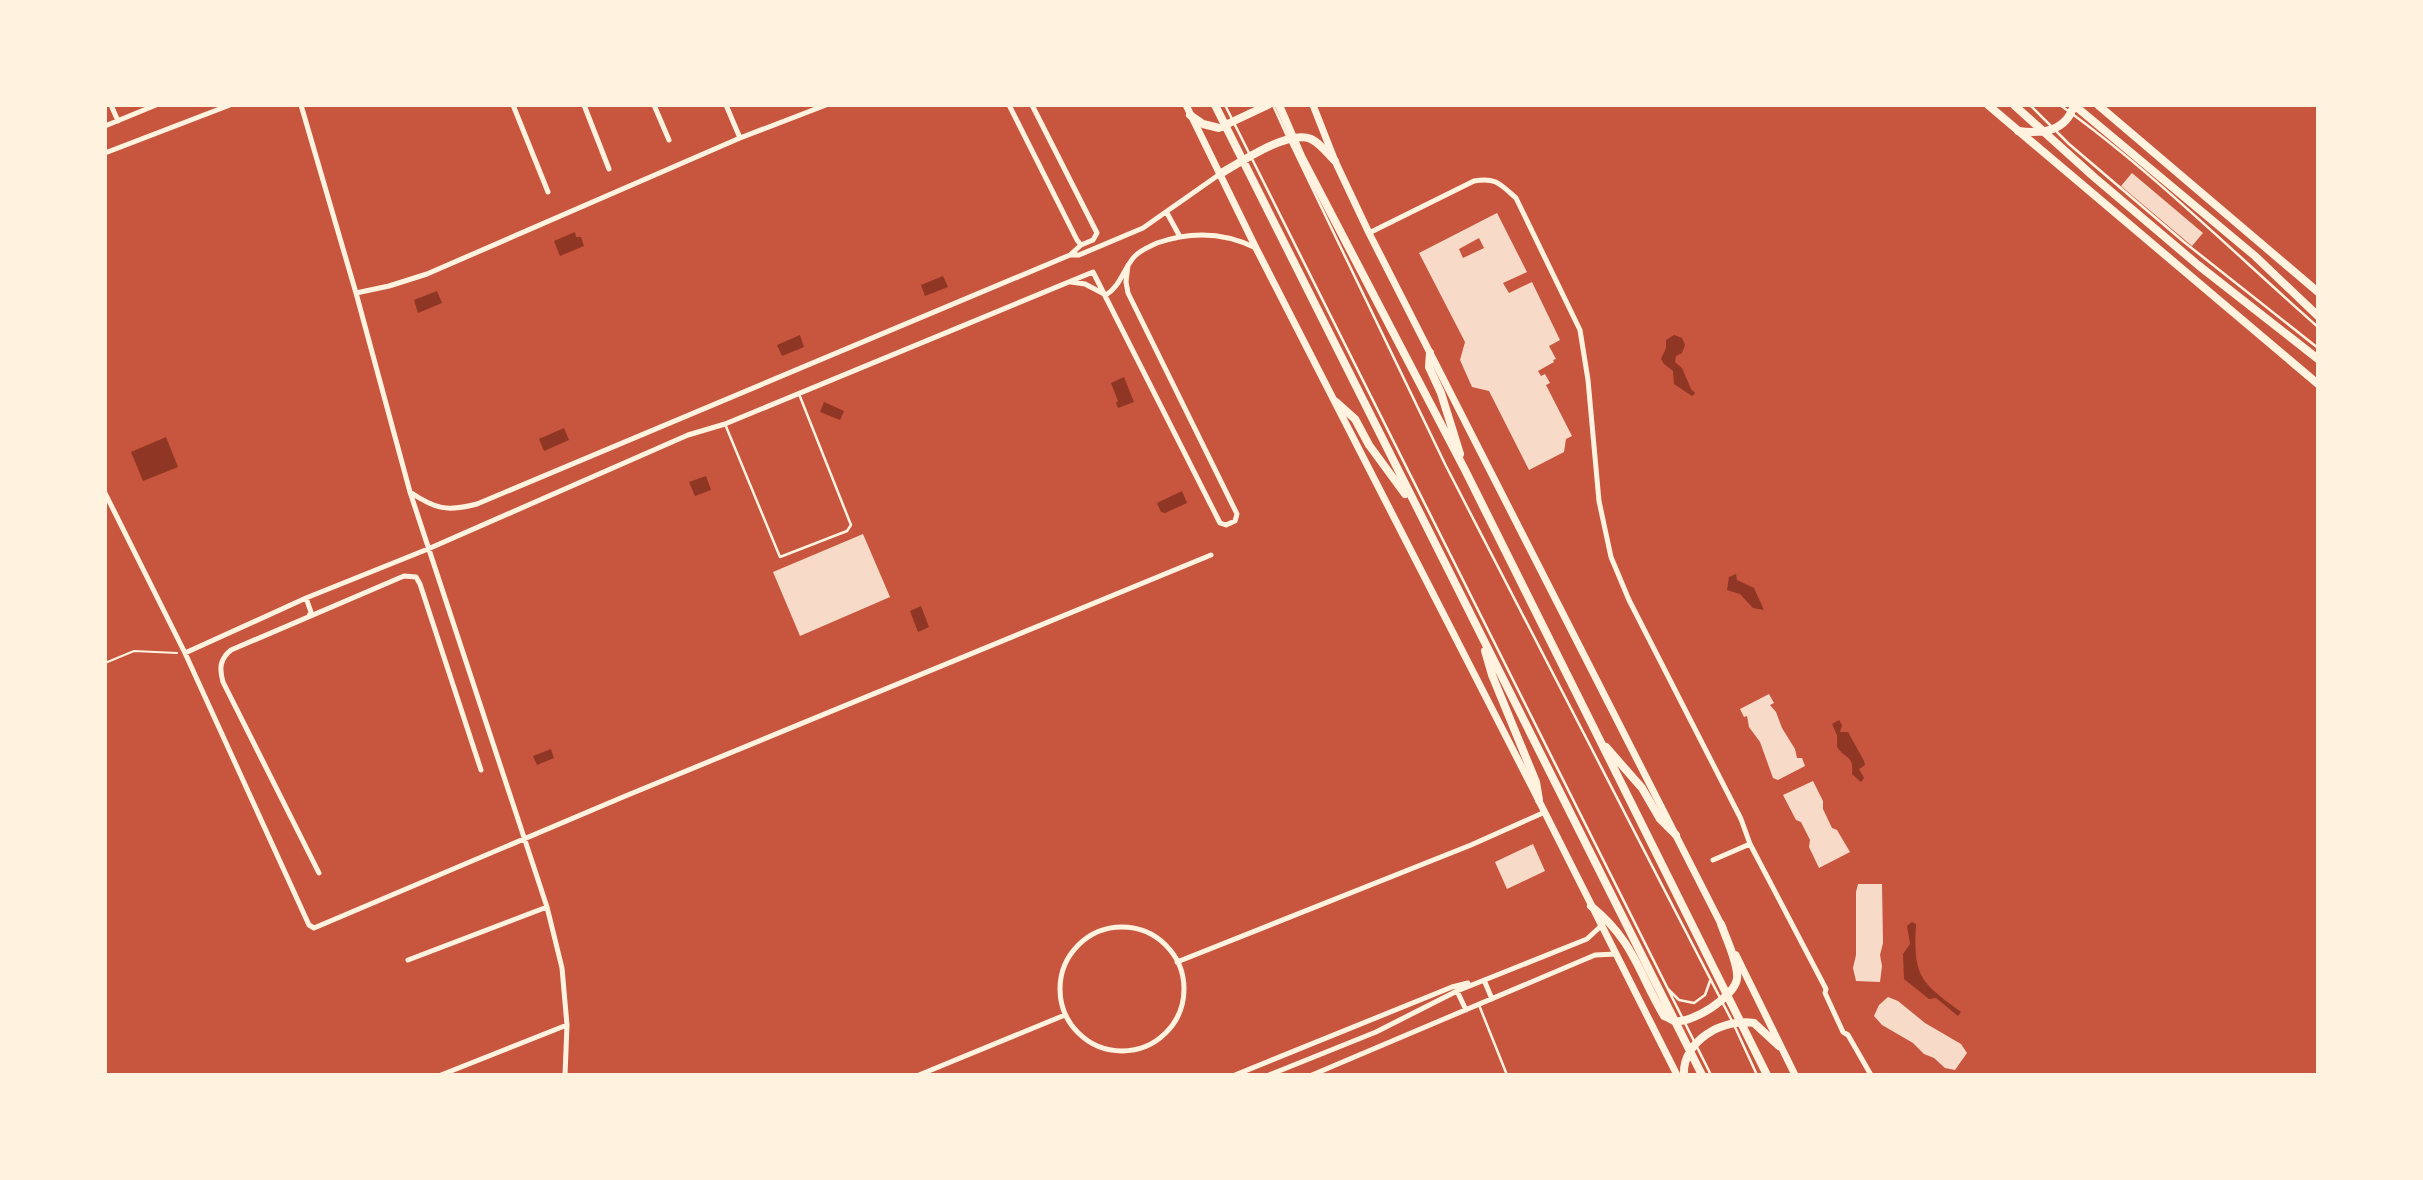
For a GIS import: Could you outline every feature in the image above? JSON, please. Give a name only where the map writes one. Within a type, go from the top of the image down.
[{"type":"main road","points":[[1186,105],[1256,248],[1677,1075]]},
{"type":"main road","points":[[1215,105],[1229,124],[1412,501],[1692,1046],[1702,1075]]},
{"type":"main road","points":[[1190,115],[1213,128],[1229,124],[1270,105]]},
{"type":"main road","points":[[1279,105],[1290,138],[1465,470],[1724,997],[1767,1075]]},
{"type":"main road","points":[[1313,105],[1335,161],[1369,233],[1676,835],[1794,1075]]},
{"type":"main road","points":[[1988,105],[2318,384]]},
{"type":"main road","points":[[2014,105],[2198,265],[2318,359]]},
{"type":"main road","points":[[2098,105],[2318,292]]},
{"type":"main road","points":[[2018,131],[2055,129],[2063,124],[2073,107],[2255,256],[2318,316]]},
{"type":"main road","points":[[1220,174],[1290,138],[1309,138],[1335,161]]},
{"type":"main road","points":[[1430,353],[1429,367],[1441,393],[1465,470]]},
{"type":"main road","points":[[1336,402],[1355,419],[1402,491],[1412,501]]},
{"type":"main road","points":[[1482,638],[1492,675],[1536,782],[1539,800]]},
{"type":"main road","points":[[1596,734],[1642,788],[1660,819],[1676,835]]},
{"type":"main road","points":[[1591,906],[1628,944],[1664,1016],[1678,1020],[1707,1010],[1724,997],[1737,977],[1721,925]]},
{"type":"main road","points":[[1684,1075],[1683,1067],[1692,1046],[1705,1036],[1737,1023],[1754,1023],[1779,1046]]},
{"type":"street","points":[[111,105],[118,121]]},
{"type":"street","points":[[105,126],[156,105]]},
{"type":"street","points":[[105,153],[230,105]]},
{"type":"street","points":[[302,105],[410,492],[547,907],[562,968],[567,1025],[565,1075]]},
{"type":"street","points":[[584,105],[609,169]]},
{"type":"street","points":[[654,105],[669,140]]},
{"type":"street","points":[[726,105],[740,138]]},
{"type":"street","points":[[356,293],[427,274],[740,138],[826,105]]},
{"type":"street","points":[[1009,105],[1080,245]]},
{"type":"street","points":[[410,492],[428,504],[443,509],[458,509],[477,504],[1070,255],[1080,245],[1093,240],[1097,233],[1032,105]]},
{"type":"street","points":[[515,106],[548,192]]},
{"type":"street","points":[[1070,255],[1079,255],[1107,245],[1143,228],[1220,174]]},
{"type":"street","points":[[1369,233],[1474,181],[1486,179],[1498,182],[1516,198],[1580,330],[1588,380],[1599,501],[1611,557],[1629,600],[1741,819],[1750,844],[1826,989],[1825,993],[1843,1032],[1848,1035],[1871,1075]]},
{"type":"street","points":[[1167,213],[1179,235]]},
{"type":"street","points":[[1106,295],[1117,287],[1128,265],[1140,251],[1179,235],[1241,240],[1256,248]]},
{"type":"street","points":[[185,653],[306,598],[428,549],[688,435],[725,424],[1093,272],[1220,523],[1231,523],[1235,521],[1237,514],[1128,293],[1128,265]]},
{"type":"street","points":[[1068,282],[1085,284],[1106,295]]},
{"type":"street","points":[[105,493],[185,653],[309,925],[317,928],[523,839],[1211,555]]},
{"type":"street","points":[[319,873],[221,674],[224,656],[231,650],[404,576],[416,577],[481,770]]},
{"type":"street","points":[[306,598],[311,612],[309,616]]},
{"type":"street","points":[[1177,962],[1545,813]]},
{"type":"street","points":[[1713,860],[1750,844]]},
{"type":"street","points":[[408,960],[547,907]]},
{"type":"street","points":[[1269,1075],[1376,1032],[1457,990],[1587,939],[1601,926]]},
{"type":"street","points":[[1126,927],[1147,932],[1165,944],[1177,962],[1183,980],[1183,1000],[1177,1019],[1165,1035],[1148,1046],[1129,1051],[1110,1051],[1091,1044],[1076,1031],[1065,1015],[1060,994],[1062,973],[1071,953],[1086,938],[1105,929],[1126,927]]},
{"type":"street","points":[[1312,1075],[1595,955],[1616,954]]},
{"type":"street","points":[[1485,979],[1492,999]]},
{"type":"street","points":[[1235,1075],[1452,987],[1485,979]]},
{"type":"street","points":[[1457,990],[1466,1010]]},
{"type":"street","points":[[919,1075],[1065,1015]]},
{"type":"street","points":[[441,1075],[567,1025]]},
{"type":"lane","points":[[1225,105],[1229,124]]},
{"type":"lane","points":[[1270,105],[1290,138],[1445,464],[1711,979],[1724,997]]},
{"type":"lane","points":[[2030,105],[2077,151],[2225,277],[2318,348]]},
{"type":"lane","points":[[2060,105],[2073,107],[2318,327]]},
{"type":"lane","points":[[1246,159],[1666,987],[1678,1020]]},
{"type":"lane","points":[[725,424],[780,557],[847,531],[852,525],[799,393]]},
{"type":"lane","points":[[1666,987],[1679,1000],[1694,1003],[1704,995],[1711,979]]},
{"type":"lane","points":[[1479,1005],[1507,1075]]},
{"type":"lane","points":[[1737,1023],[1757,1075]]},
{"type":"lane","points":[[1692,1046],[1711,1075]]},
{"type":"path","points":[[105,663],[134,651],[185,653]]},
{"type":"shaded area","points":[[575,232],[576,237],[581,237],[584,246],[560,256],[554,241]]},
{"type":"shaded area","points":[[943,276],[948,287],[925,296],[921,285]]},
{"type":"shaded area","points":[[437,291],[442,303],[418,313],[414,300]]},
{"type":"shaded area","points":[[800,335],[804,347],[782,356],[777,345]]},
{"type":"shaded area","points":[[1674,335],[1682,338],[1685,345],[1682,353],[1676,356],[1675,362],[1682,368],[1695,393],[1692,396],[1674,384],[1673,371],[1661,359],[1666,340]]},
{"type":"shaded area","points":[[1124,377],[1134,402],[1118,408],[1111,383]]},
{"type":"shaded area","points":[[824,402],[844,411],[840,420],[820,412]]},
{"type":"shaded area","points":[[564,428],[569,440],[544,451],[539,439]]},
{"type":"shaded area","points":[[166,437],[178,467],[143,481],[131,452]]},
{"type":"shaded area","points":[[706,476],[711,490],[695,496],[689,482]]},
{"type":"shaded area","points":[[1182,491],[1187,503],[1165,513],[1161,512],[1157,503]]},
{"type":"shaded area","points":[[1736,574],[1737,580],[1754,588],[1764,610],[1753,608],[1740,594],[1727,590],[1729,577]]},
{"type":"shaded area","points":[[921,606],[929,627],[918,632],[910,611]]},
{"type":"shaded area","points":[[1839,720],[1842,725],[1840,732],[1848,732],[1864,761],[1865,765],[1859,769],[1864,778],[1861,782],[1852,774],[1851,761],[1837,747],[1837,735],[1832,724]]},
{"type":"shaded area","points":[[551,749],[554,758],[537,765],[533,756]]},
{"type":"shaded area","points":[[1912,922],[1916,924],[1916,956],[1922,977],[1936,993],[1961,1012],[1958,1016],[1936,998],[1929,999],[1904,979],[1903,954],[1910,944],[1907,926]]},
{"type":"building","points":[[2132,173],[2203,233],[2192,246],[2121,186]]},
{"type":"building","points":[[1497,213],[1527,272],[1503,283],[1509,293],[1532,282],[1560,340],[1549,346],[1556,359],[1554,362],[1538,371],[1541,376],[1545,374],[1550,383],[1546,385],[1572,436],[1566,439],[1564,452],[1529,470],[1489,391],[1472,387],[1460,360],[1465,342],[1419,253]],"holes":[[[1479,238],[1484,248],[1463,258],[1459,249]]]},
{"type":"building","points":[[863,534],[890,597],[800,636],[773,572]]},
{"type":"building","points":[[1769,694],[1774,703],[1770,705],[1795,749],[1797,758],[1802,758],[1805,766],[1778,780],[1773,778],[1760,742],[1749,727],[1747,716],[1744,717],[1740,709]]},
{"type":"building","points":[[1813,781],[1832,828],[1837,830],[1850,852],[1819,868],[1809,847],[1810,840],[1783,795]]},
{"type":"building","points":[[1533,844],[1545,871],[1507,889],[1495,862]]},
{"type":"building","points":[[1858,884],[1882,884],[1883,943],[1880,982],[1856,981],[1853,968],[1856,955]]},
{"type":"building","points":[[1888,997],[1961,1044],[1967,1053],[1955,1070],[1945,1068],[1913,1043],[1882,1025],[1874,1016],[1879,1005]]}]
